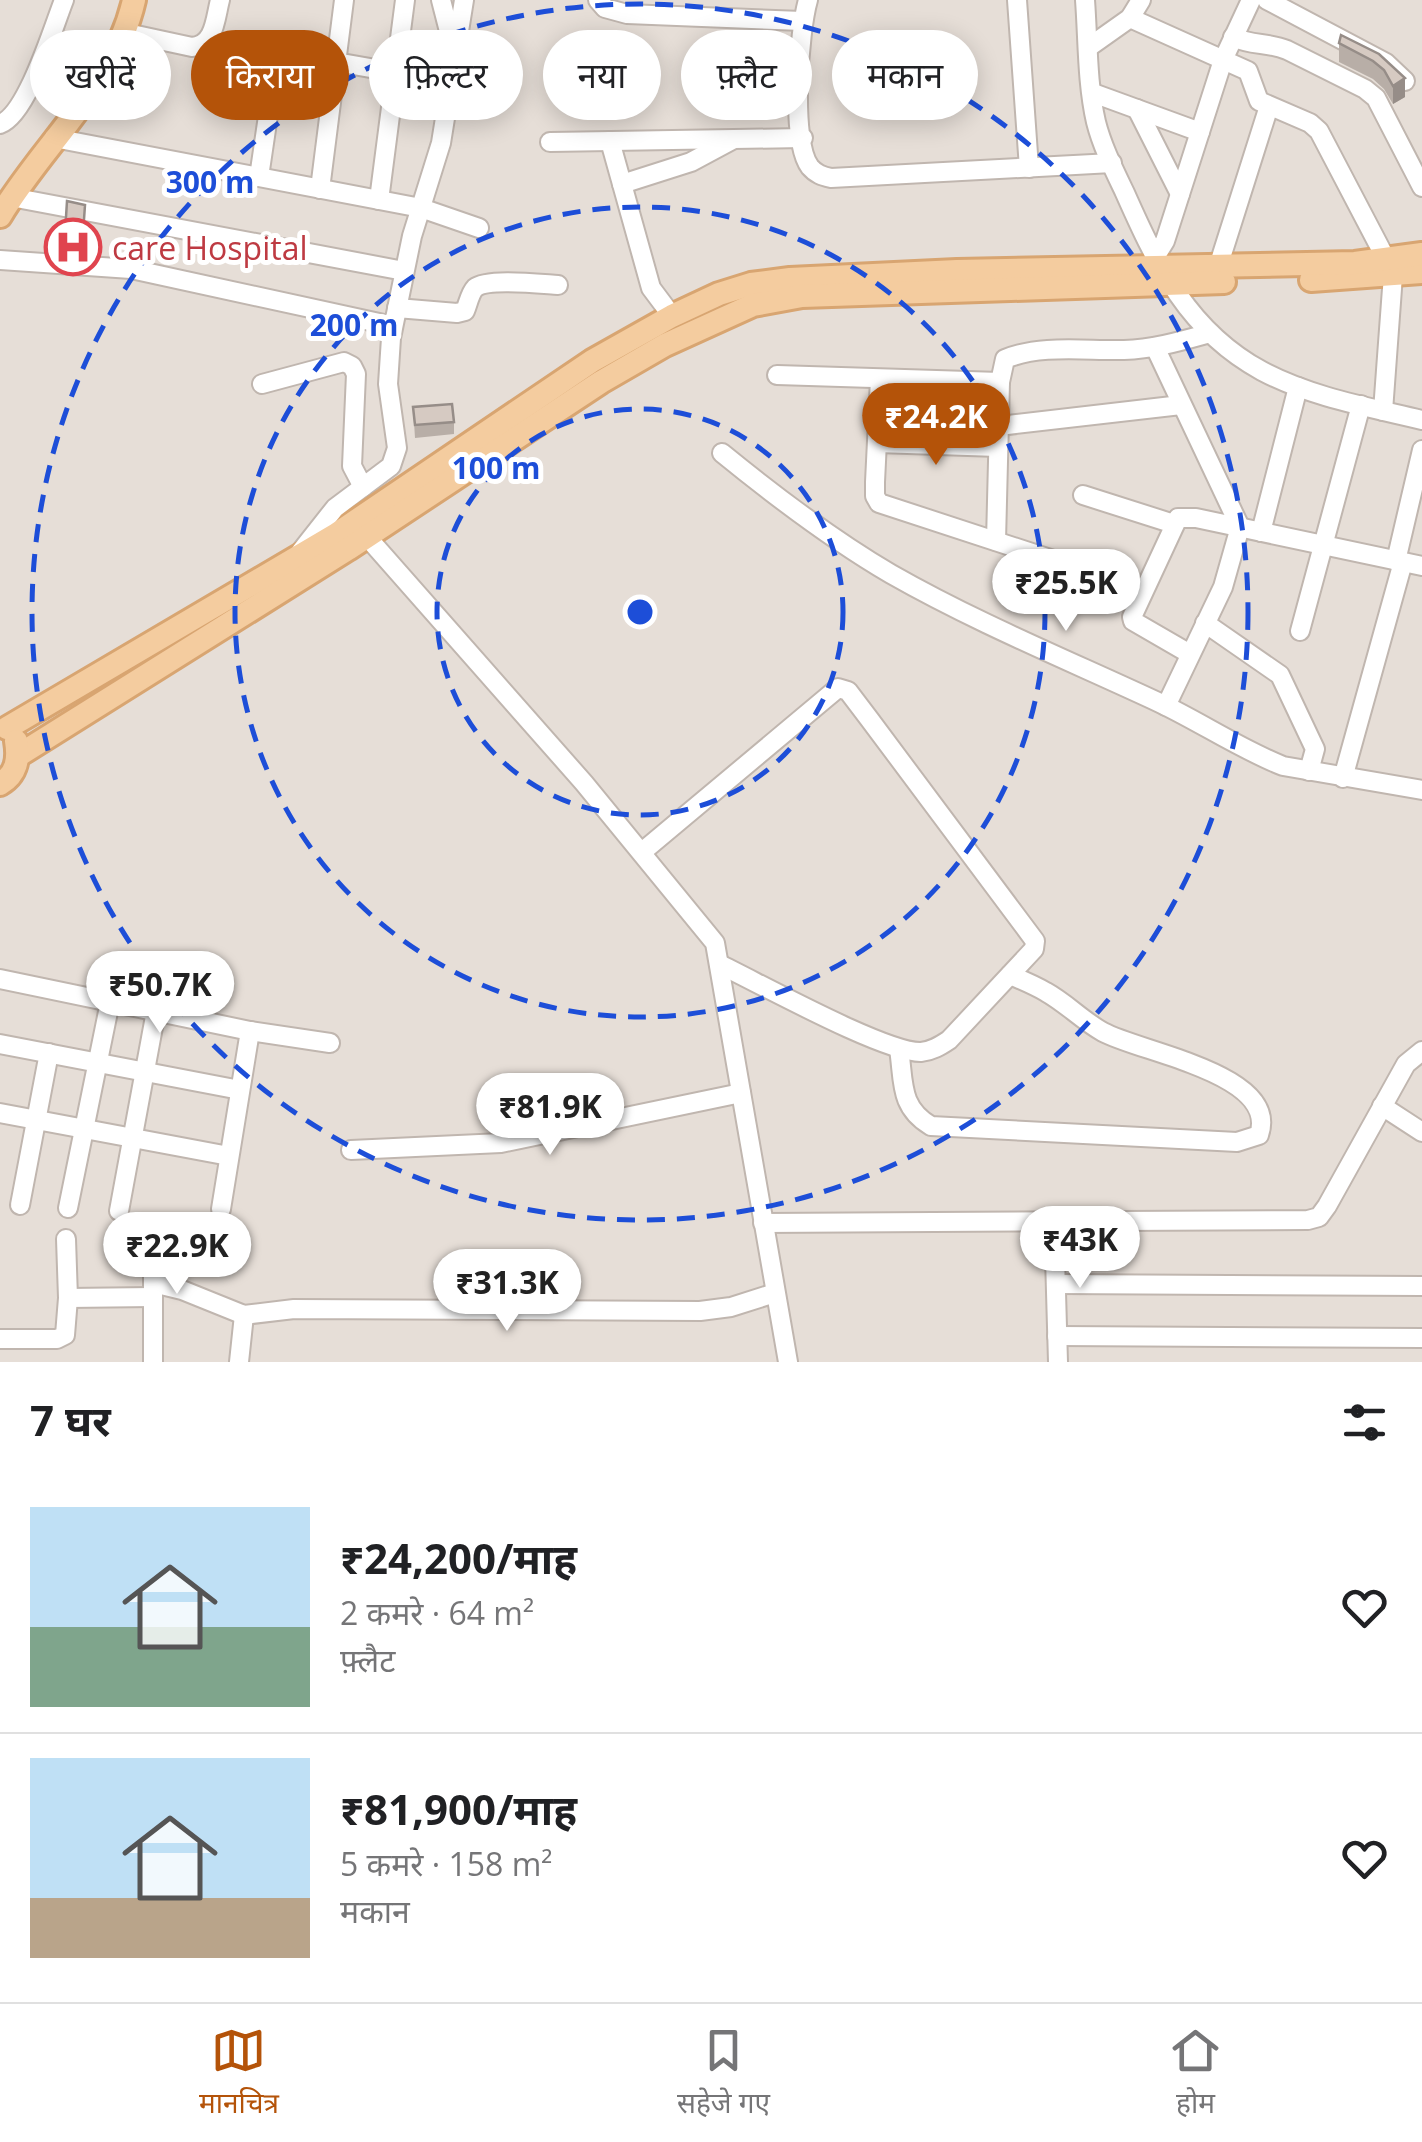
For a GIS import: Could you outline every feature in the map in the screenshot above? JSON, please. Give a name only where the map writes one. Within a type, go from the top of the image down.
[{"type":"main road","points":[[128,30],[134,0]]},
{"type":"main road","points":[[6,207],[68,120]]},
{"type":"main road","points":[[1160,270],[1389,267],[1422,254]]},
{"type":"main road","points":[[18,755],[666,327],[802,296],[1218,266],[1389,267],[1422,272]]},
{"type":"main road","points":[[0,784],[15,769],[18,755],[16,740],[4,726],[294,560],[361,530]]},
{"type":"street","points":[[0,124],[16,112],[64,0]]},
{"type":"street","points":[[171,41],[202,46],[209,41],[220,0]]},
{"type":"street","points":[[340,30],[344,0]]},
{"type":"street","points":[[402,30],[405,0]]},
{"type":"street","points":[[440,0],[448,30]]},
{"type":"street","points":[[458,30],[464,0]]},
{"type":"street","points":[[598,0],[605,8],[627,14],[802,20]]},
{"type":"street","points":[[808,0],[802,20],[798,92],[806,160],[819,176],[1112,163]]},
{"type":"street","points":[[1017,0],[1029,168]]},
{"type":"street","points":[[1085,0],[1096,120],[1112,163],[1160,270],[1210,333],[1260,370],[1298,387],[1422,420]]},
{"type":"street","points":[[1089,47],[1130,18],[1141,0]]},
{"type":"street","points":[[1160,270],[1165,241],[1222,60],[1251,0]]},
{"type":"street","points":[[1267,0],[1386,63],[1405,81]]},
{"type":"street","points":[[1130,18],[1248,71],[1255,95],[1319,130],[1389,267],[1383,411]]},
{"type":"street","points":[[1234,37],[1254,46],[1274,44],[1365,88],[1376,98],[1422,187]]},
{"type":"street","points":[[1093,93],[1200,132]]},
{"type":"street","points":[[1218,266],[1269,106]]},
{"type":"street","points":[[1136,109],[1180,194]]},
{"type":"street","points":[[259,178],[267,120]]},
{"type":"street","points":[[320,189],[329,120]]},
{"type":"street","points":[[380,200],[391,120]]},
{"type":"street","points":[[294,560],[335,508],[391,466],[396,458],[398,448],[388,384],[395,317],[445,120]]},
{"type":"street","points":[[54,138],[421,208],[479,228]]},
{"type":"street","points":[[622,184],[691,162],[736,138]]},
{"type":"street","points":[[550,142],[802,138]]},
{"type":"street","points":[[610,141],[651,288],[666,327]]},
{"type":"street","points":[[6,207],[404,271]]},
{"type":"street","points":[[0,260],[131,269],[395,317],[464,311],[473,290],[490,283],[558,284]]},
{"type":"street","points":[[996,542],[1000,382],[1006,359],[1071,349],[1156,348],[1210,333]]},
{"type":"street","points":[[1156,348],[1240,527],[1232,562],[1166,706]]},
{"type":"street","points":[[262,384],[344,362],[352,366],[356,374],[352,466],[362,487]]},
{"type":"street","points":[[777,376],[1000,382]]},
{"type":"street","points":[[880,379],[874,496],[879,502],[1142,589]]},
{"type":"street","points":[[1262,532],[1298,387]]},
{"type":"street","points":[[999,426],[1181,405]]},
{"type":"street","points":[[1300,631],[1360,405]]},
{"type":"street","points":[[876,442],[998,447]]},
{"type":"street","points":[[1343,778],[1417,492],[1422,450]]},
{"type":"street","points":[[722,454],[820,530],[892,574],[996,628],[1166,706],[1265,760],[1343,778],[1422,790]]},
{"type":"street","points":[[1083,495],[1174,524]]},
{"type":"street","points":[[1190,654],[1134,621],[1133,610],[1178,518],[1240,527],[1422,566]]},
{"type":"street","points":[[361,530],[642,852],[715,943],[788,1362]]},
{"type":"street","points":[[1205,623],[1280,675],[1316,749],[1309,771]]},
{"type":"street","points":[[642,852],[838,688],[848,691],[1036,941],[1034,949],[949,1040],[935,1049],[919,1052],[899,1048],[720,964]]},
{"type":"street","points":[[899,1048],[906,1103],[916,1117],[931,1126],[1237,1142],[1259,1135],[1261,1114],[1254,1101],[1231,1080],[1102,1032],[1048,993],[1010,975]]},
{"type":"street","points":[[0,979],[330,1043]]},
{"type":"street","points":[[68,1208],[110,1002]]},
{"type":"street","points":[[119,1210],[156,1011]]},
{"type":"street","points":[[221,1208],[250,1030]]},
{"type":"street","points":[[0,1044],[240,1090]]},
{"type":"street","points":[[763,1224],[1274,1221],[1319,1217],[1406,1064],[1422,1051]]},
{"type":"street","points":[[20,1205],[49,1053]]},
{"type":"street","points":[[351,1150],[501,1144],[740,1093]]},
{"type":"street","points":[[1382,1106],[1422,1132]]},
{"type":"street","points":[[0,1112],[230,1156]]},
{"type":"street","points":[[1054,1222],[1058,1362]]},
{"type":"street","points":[[152,1362],[153,1231]]},
{"type":"street","points":[[0,1339],[57,1339],[65,1335],[66,1239]]},
{"type":"street","points":[[1056,1284],[1422,1286]]},
{"type":"street","points":[[68,1298],[182,1290],[234,1312],[700,1311],[731,1307],[775,1293]]},
{"type":"street","points":[[234,1312],[239,1362]]},
{"type":"street","points":[[1057,1336],[1422,1338]]},
{"type":"shaded area","points":[[0,0],[1422,0],[1422,1362],[0,1362]]},
{"type":"building","points":[[1341,35],[1379,54],[1405,78],[1393,86],[1373,61],[1339,43]]},
{"type":"building","points":[[67,201],[85,205],[83,234],[65,233]]},
{"type":"building","points":[[452,404],[454,422],[415,425],[413,407]]},
{"type":"place","name":"care Hospital","points":[[73,247]]}]
